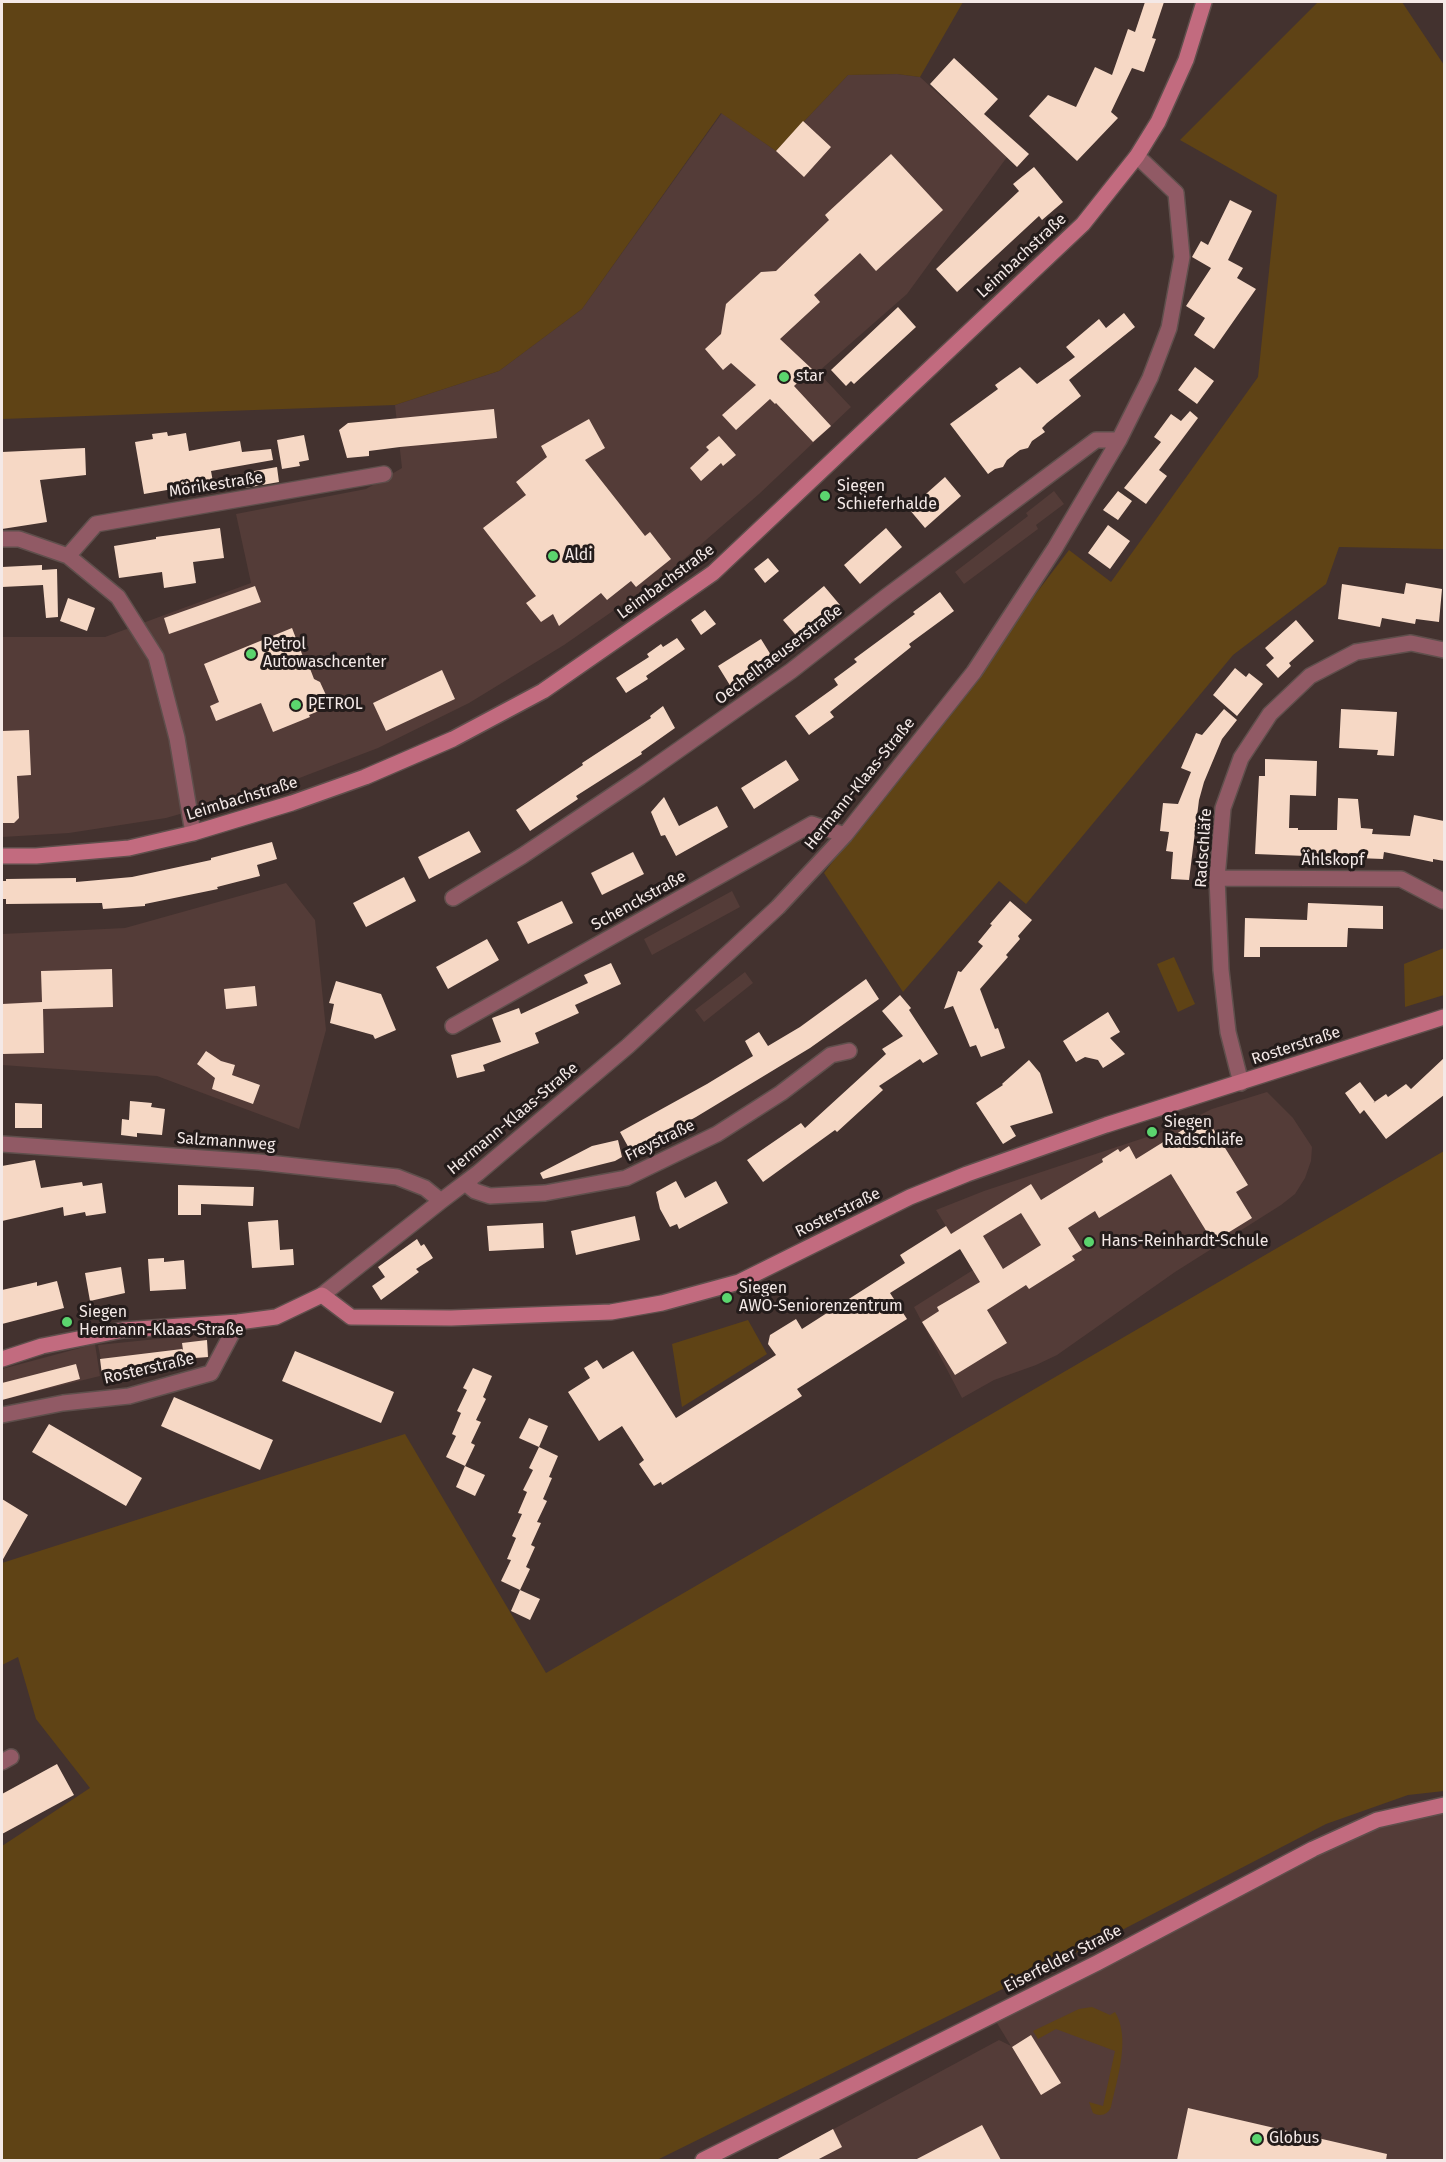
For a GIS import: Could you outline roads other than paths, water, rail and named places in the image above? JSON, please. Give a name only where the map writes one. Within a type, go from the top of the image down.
[{"type":"main road","name":"Leimbachstraße","points":[[2,856],[36,856],[129,848],[193,833],[292,803],[365,777],[453,739],[543,692],[713,573],[1083,224],[1137,156],[1158,122],[1186,60],[1204,2]]},
{"type":"main road","name":"Rosterstraße","points":[[322,1295],[351,1317],[451,1318],[611,1312],[662,1303],[739,1282],[910,1197],[967,1174],[1106,1125],[1444,1017]]},
{"type":"main road","points":[[2,1359],[42,1347],[123,1330],[276,1317],[322,1295]]},
{"type":"main road","name":"Eiserfelder Straße","points":[[703,2160],[1097,1963],[1313,1849],[1377,1820],[1444,1805]]},
{"type":"street","name":"Hermann-Klaas-Straße","points":[[322,1295],[465,1183],[628,1047],[778,907],[845,835],[974,672],[1055,548],[1119,440],[1150,378],[1169,328],[1182,257],[1176,193],[1137,156]]},
{"type":"street","name":"Oechelhaeuserstraße","points":[[453,898],[522,856],[791,671],[1095,440],[1119,440]]},
{"type":"street","name":"Mörikestraße","points":[[68,556],[96,524],[384,474]]},
{"type":"street","points":[[2,539],[19,539],[68,556],[117,597],[156,657],[177,738],[193,833]]},
{"type":"street","name":"Radschläfe","points":[[1241,1083],[1228,1032],[1222,980],[1217,878],[1223,808],[1241,758],[1270,714],[1310,676],[1356,652],[1411,644],[1444,650]]},
{"type":"street","name":"Schenckstraße","points":[[453,1026],[812,824],[845,835]]},
{"type":"street","name":"Ählskopf","points":[[1217,878],[1401,879],[1443,901]]},
{"type":"street","name":"Freystraße","points":[[465,1183],[475,1191],[490,1196],[545,1193],[626,1178],[717,1134],[781,1093],[831,1055],[849,1051]]},
{"type":"street","name":"Salzmannweg","points":[[2,1144],[259,1162],[374,1174],[397,1177],[425,1188],[441,1201]]},
{"type":"street","name":"Rosterstraße","points":[[2,1415],[63,1403],[129,1396],[211,1373],[238,1322]]},
{"type":"place","name":"star","points":[[784,377]]},
{"type":"place","name":"Siegen Schieferhalde","points":[[825,496]]},
{"type":"place","name":"Aldi","points":[[553,556]]},
{"type":"place","name":"Petrol Autowaschcenter","points":[[251,654]]},
{"type":"place","name":"PETROL","points":[[296,705]]},
{"type":"place","name":"Siegen Radschläfe","points":[[1152,1132]]},
{"type":"place","name":"Hans-Reinhardt-Schule","points":[[1089,1242]]},
{"type":"place","name":"Siegen AWO-Seniorenzentrum","points":[[727,1298]]},
{"type":"place","name":"Siegen Hermann-Klaas-Straße","points":[[67,1322]]},
{"type":"place","name":"Globus","points":[[1257,2139]]}]
